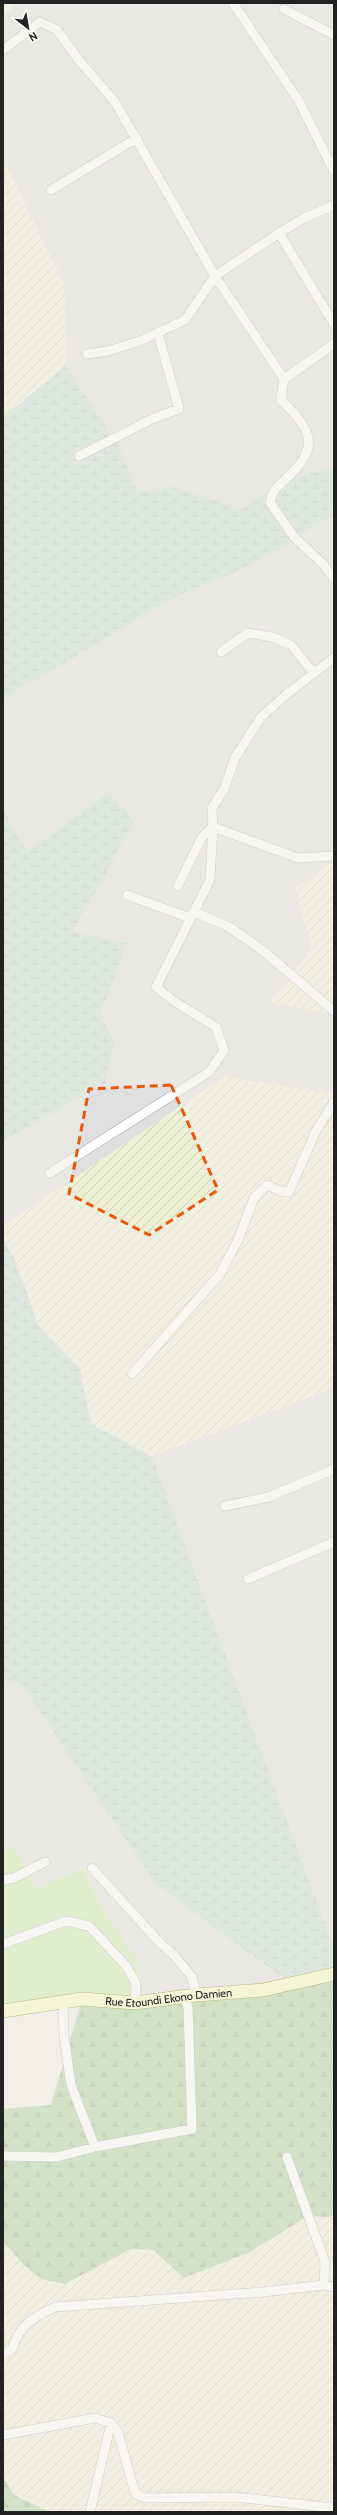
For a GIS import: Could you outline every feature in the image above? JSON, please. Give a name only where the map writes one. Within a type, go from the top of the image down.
[{"type":"street","points":[[233,3],[299,102],[334,171]]},
{"type":"street","points":[[284,9],[334,35]]},
{"type":"street","points":[[3,50],[40,22],[57,30],[78,59],[115,102],[215,276],[284,379],[282,400],[302,421],[310,440],[308,453],[292,473],[272,491],[270,502],[294,537],[324,565],[334,580]]},
{"type":"street","points":[[51,190],[137,138]]},
{"type":"street","points":[[87,354],[108,351],[185,320],[215,276],[304,218],[334,205]]},
{"type":"street","points":[[280,233],[334,324]]},
{"type":"street","points":[[79,456],[154,418],[179,409],[158,332]]},
{"type":"street","points":[[284,379],[334,344]]},
{"type":"street","points":[[221,652],[248,633],[272,637],[291,645],[314,673]]},
{"type":"street","points":[[50,1173],[209,1072],[224,1051],[216,1027],[175,1002],[156,987],[210,880],[213,826],[212,808],[224,789],[235,758],[244,741],[261,717],[288,693],[334,658]]},
{"type":"street","points":[[213,826],[298,858],[334,856]]},
{"type":"street","points":[[178,886],[202,837],[213,826]]},
{"type":"street","points":[[127,895],[229,927],[262,950],[334,1011]]},
{"type":"street","points":[[132,1374],[220,1274],[238,1240],[254,1198],[267,1185],[280,1191],[289,1192],[316,1131],[334,1102]]},
{"type":"street","points":[[225,1506],[269,1497],[334,1469]]},
{"type":"street","points":[[248,1579],[334,1542]]},
{"type":"street","points":[[3,1880],[14,1878],[45,1862]]},
{"type":"street","points":[[3,2156],[57,2157],[95,2146],[192,2129],[188,2006],[191,1996],[192,1977],[92,1868]]},
{"type":"street","points":[[3,1944],[66,1921],[89,1926],[127,1967],[136,1984],[135,2003]]},
{"type":"street","name":"Rue Etoundi Ekono Damien","points":[[3,2011],[82,1999],[135,2003],[191,1996],[263,1990],[334,1974]]},
{"type":"street","points":[[63,2002],[64,2036],[71,2085],[95,2146]]},
{"type":"street","points":[[287,2158],[325,2262],[324,2285]]},
{"type":"street","points":[[3,2354],[12,2349],[19,2331],[36,2316],[55,2307],[256,2292],[324,2285],[334,2287]]},
{"type":"street","points":[[3,2435],[95,2418],[111,2423],[118,2432],[136,2494],[144,2498],[235,2497],[334,2508]]},
{"type":"street","points":[[90,2512],[111,2423]]},
{"type":"highlighted area","points":[[171,1085],[218,1190],[149,1235],[69,1194],[89,1089]]},
{"type":"shaded area","points":[[16,3],[334,3],[334,466],[292,479],[242,509],[173,487],[137,492],[119,446],[66,366],[64,284],[3,159],[3,17]]},
{"type":"shaded area","points":[[334,516],[334,860],[296,889],[312,949],[270,1001],[334,1015],[334,1094],[224,1077],[3,1226],[3,1141],[106,1083],[115,1040],[100,1017],[127,943],[72,932],[104,878],[106,792],[27,852],[3,809],[3,694],[7,697],[177,596],[233,573],[287,546],[310,528]]},
{"type":"shaded area","points":[[334,1388],[334,1948],[152,1456]]},
{"type":"shaded area","points":[[3,1680],[22,1685],[291,1984],[135,2003],[138,1961],[103,1910],[84,1868],[36,1889],[14,1847],[3,1851]]},
{"type":"green space","points":[[3,159],[64,284],[66,366],[3,417]]},
{"type":"green space","points":[[66,366],[119,446],[137,492],[173,487],[242,509],[292,479],[334,466],[334,516],[310,528],[287,546],[233,573],[177,596],[7,697],[3,694],[3,417]]},
{"type":"green space","points":[[107,792],[134,820],[104,878],[72,932],[127,943],[100,1017],[115,1040],[106,1083],[3,1141],[3,809],[27,852]]},
{"type":"green space","points":[[334,860],[334,1015],[270,1002],[312,949],[296,889]]},
{"type":"green space","points":[[224,1077],[334,1094],[334,1388],[152,1456],[91,1424],[80,1369],[38,1325],[15,1260],[3,1239],[3,1226]]},
{"type":"green space","points":[[3,1239],[15,1260],[38,1325],[80,1369],[91,1424],[152,1456],[334,1948],[334,1974],[291,1984],[155,1883],[22,1685],[3,1680]]},
{"type":"green space","points":[[14,1847],[36,1889],[83,1868],[103,1910],[138,1961],[135,2003],[82,1999],[3,2011],[3,1851]]},
{"type":"green space","points":[[334,1974],[334,2215],[329,2217],[308,2216],[250,2252],[184,2278],[153,2250],[131,2249],[65,2284],[42,2279],[24,2265],[3,2241],[3,2109],[51,2105],[82,1999],[263,1990]]},
{"type":"green space","points":[[334,2215],[334,2512],[50,2512],[14,2495],[3,2477],[3,2241],[24,2265],[65,2284],[131,2249],[153,2250],[184,2278],[250,2252],[308,2216],[329,2217]]},
{"type":"green space","points":[[3,2477],[14,2495],[50,2512],[3,2512]]}]
